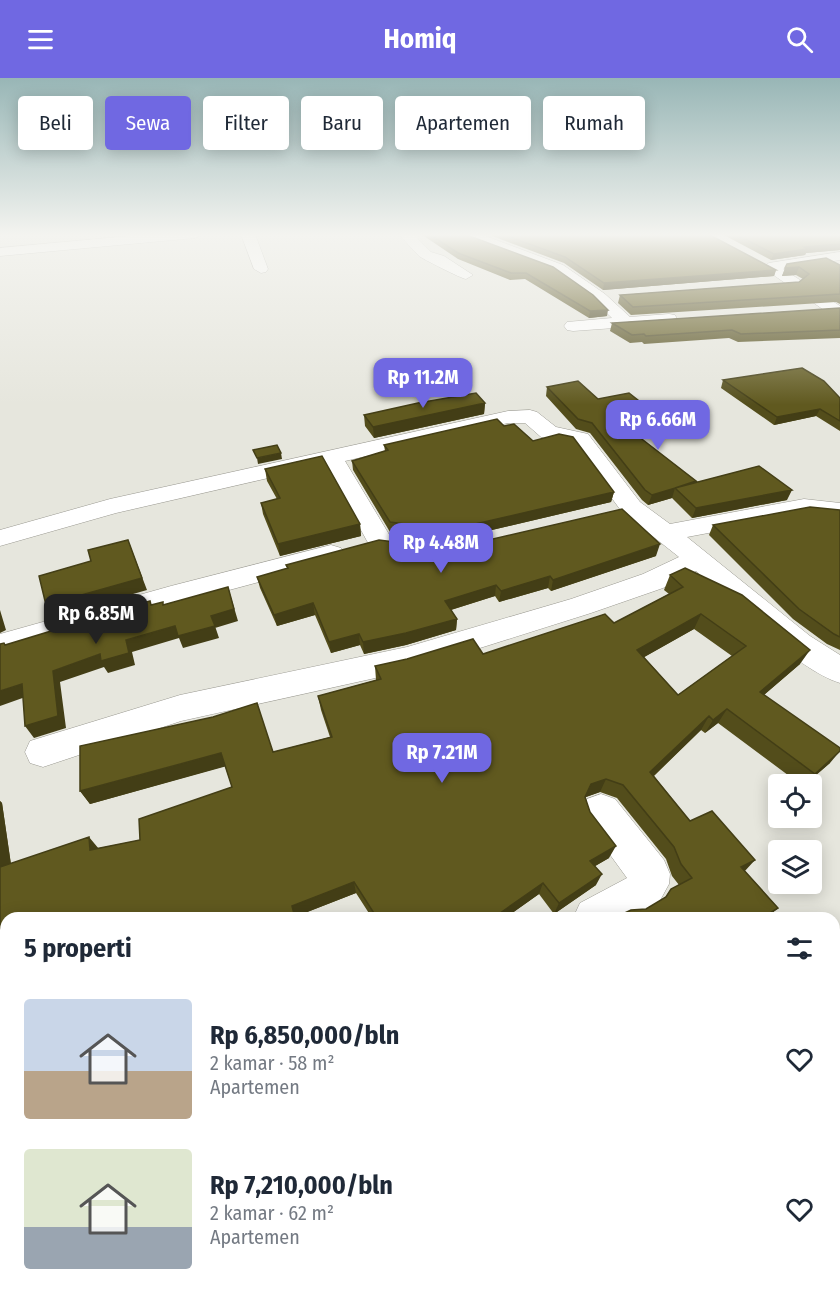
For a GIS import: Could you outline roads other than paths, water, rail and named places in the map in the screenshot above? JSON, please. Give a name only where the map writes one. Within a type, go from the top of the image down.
[{"type":"street","points":[[590,291],[626,322]]},
{"type":"street","points":[[808,291],[838,311]]},
{"type":"street","points":[[599,297],[622,295]]},
{"type":"street","points":[[805,312],[838,311]]},
{"type":"street","points":[[573,326],[683,319]]},
{"type":"street","points":[[1,538],[110,507],[508,417],[530,416],[549,432],[575,436],[584,442],[620,509],[664,533],[699,559],[799,644],[840,671]]},
{"type":"street","points":[[0,645],[171,596],[392,543],[332,458]]},
{"type":"street","points":[[664,533],[804,507],[840,511]]},
{"type":"street","points":[[43,752],[180,708],[407,659],[581,606],[653,581],[699,559]]},
{"type":"street","points":[[601,810],[649,874],[648,884],[642,892],[606,912]]}]
